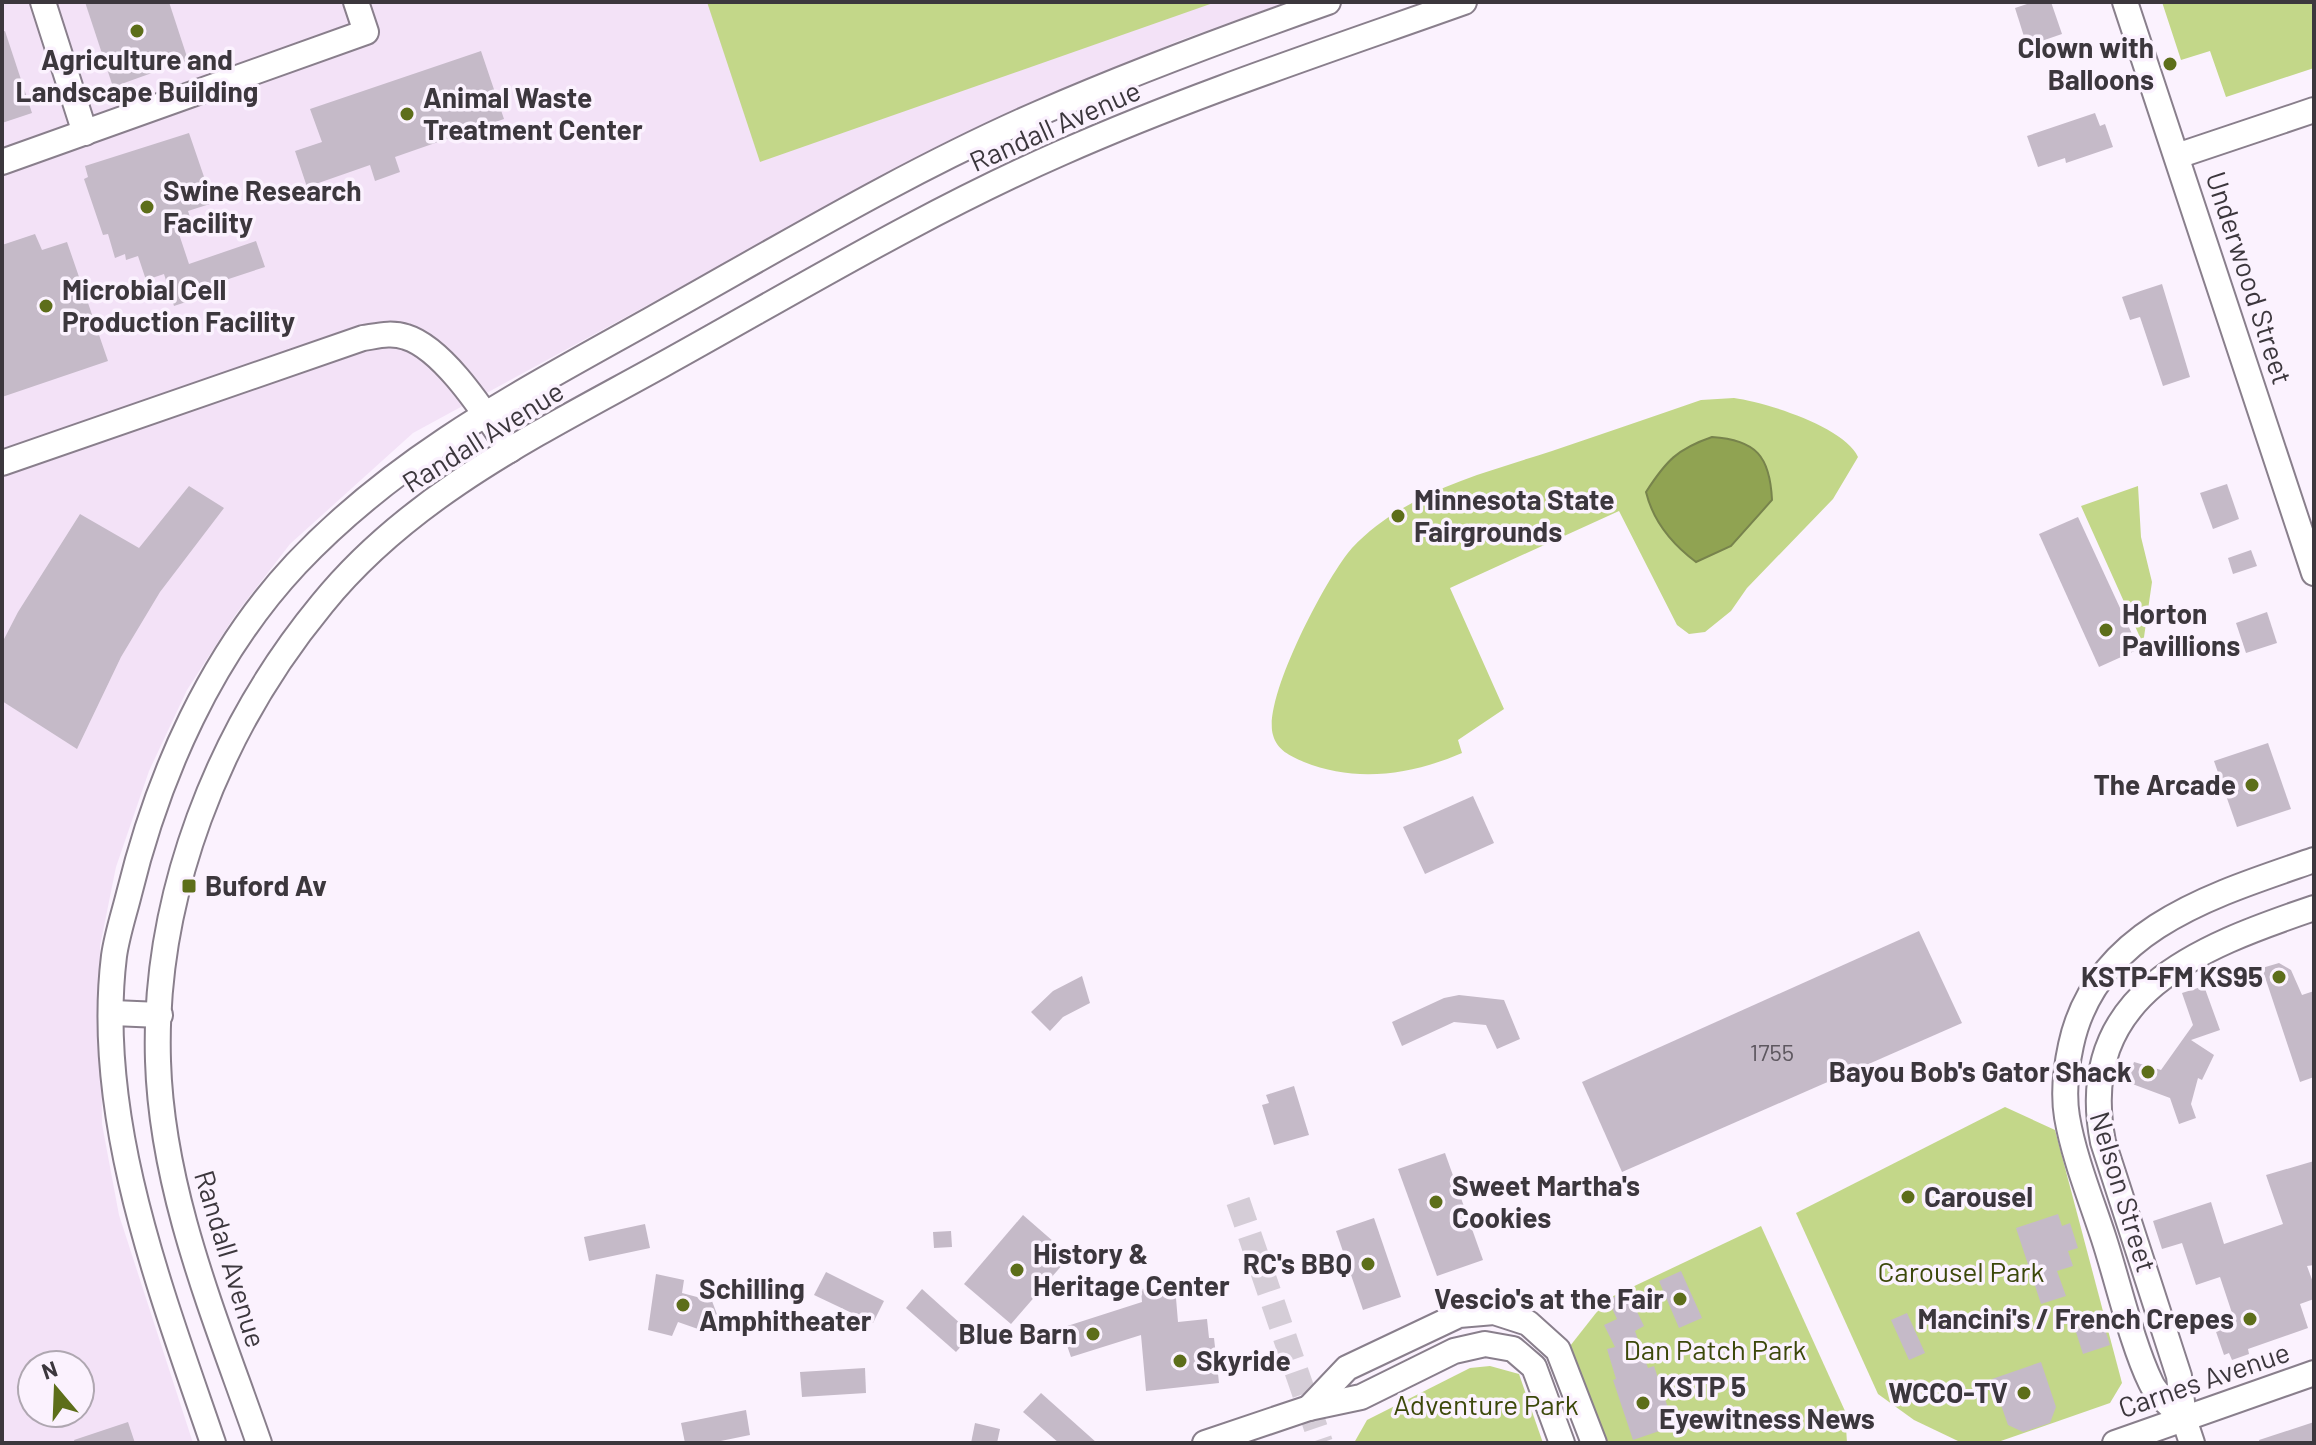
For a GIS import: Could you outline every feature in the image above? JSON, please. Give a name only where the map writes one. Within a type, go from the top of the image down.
[{"type":"street","points":[[43,2],[85,133]]},
{"type":"street","points":[[2,162],[366,32],[356,2]]},
{"type":"street","name":"Randall Avenue","points":[[213,1443],[149,1255],[129,1177],[112,1057],[114,956],[161,784],[198,706],[229,656],[293,568],[351,511],[414,458],[484,413],[826,222],[983,140],[1149,68],[1328,2]]},
{"type":"street","name":"Randall Avenue","points":[[259,1443],[183,1224],[170,1167],[158,1062],[162,975],[180,871],[204,805],[238,731],[278,661],[324,600],[381,543],[442,493],[510,450],[846,262],[1005,179],[1167,109],[1464,2]]},
{"type":"street","name":"Underwood Street","points":[[2125,2],[2314,573]]},
{"type":"street","points":[[2177,156],[2314,110]]},
{"type":"street","points":[[2,463],[363,338],[387,334],[407,337],[425,346],[484,413],[510,450]]},
{"type":"street","name":"Nelson Street","points":[[2184,1419],[2152,1385],[2071,1139],[2065,1082],[2075,1025],[2087,998],[2104,973],[2132,943],[2191,905],[2314,860]]},
{"type":"street","name":"Nelson Street","points":[[2192,1443],[2184,1419],[2179,1376],[2103,1142],[2097,1110],[2099,1077],[2118,1025],[2159,980],[2214,944],[2314,908]]},
{"type":"street","points":[[113,1013],[160,1015]]},
{"type":"street","points":[[1309,1408],[1347,1368],[1442,1322],[1478,1312],[1512,1316],[1539,1330],[1558,1350],[1594,1443]]},
{"type":"street","points":[[1205,1443],[1309,1408],[1361,1397],[1469,1346],[1499,1345],[1525,1357],[1534,1367],[1562,1443]]},
{"type":"street","name":"Carnes Avenue","points":[[2115,1443],[2314,1373]]},
{"type":"shaded area","points":[[2,2],[1287,2],[1178,41],[949,141],[413,433],[290,544],[236,614],[187,690],[149,771],[116,867],[100,946],[102,1124],[119,1215],[193,1443],[2,1443]]},
{"type":"shaded area","points":[[1712,437],[1740,442],[1758,453],[1768,472],[1772,500],[1731,546],[1696,562],[1665,531],[1653,513],[1646,492],[1673,457]]},
{"type":"green space","points":[[707,2],[1216,2],[760,162]]},
{"type":"green space","points":[[2162,2],[2314,2],[2314,68],[2226,97],[2210,51],[2181,60]]},
{"type":"green space","points":[[1734,398],[1765,405],[1821,426],[1850,446],[1858,457],[1833,499],[1747,588],[1731,611],[1705,632],[1689,634],[1677,625],[1619,511],[1450,588],[1504,709],[1458,740],[1462,753],[1423,767],[1363,774],[1324,769],[1281,749],[1273,735],[1272,718],[1277,695],[1299,638],[1341,563],[1373,529],[1420,499],[1471,477],[1701,400]]},
{"type":"green space","points":[[2138,486],[2141,537],[2152,582],[2143,644],[2081,506]]},
{"type":"green space","name":"Carousel Park","points":[[2005,1107],[2055,1130],[2122,1383],[2110,1403],[1995,1443],[1958,1441],[1914,1420],[1878,1394],[1796,1213]]},
{"type":"green space","name":"Dan Patch Park","points":[[1761,1226],[1845,1411],[1847,1443],[1605,1443],[1570,1346],[1607,1299]]},
{"type":"green space","name":"Adventure Park","points":[[1490,1366],[1519,1374],[1543,1443],[1354,1443],[1367,1420],[1470,1368]]},
{"type":"building","name":"Agriculture and Landscape Building","points":[[85,2],[169,2],[188,60],[113,87]]},
{"type":"building","points":[[2033,2],[2051,2],[2062,34],[2027,46],[2015,8]]},
{"type":"building","points":[[5,31],[32,113],[2,123],[2,32]]},
{"type":"building","name":"Animal Waste Treatment Center","points":[[481,51],[504,119],[395,157],[400,172],[375,181],[370,165],[307,187],[295,151],[322,142],[310,109]]},
{"type":"building","points":[[2095,113],[2100,126],[2105,124],[2113,147],[2066,163],[2065,158],[2038,167],[2027,136]]},
{"type":"building","name":"Swine Research Facility","points":[[189,133],[213,203],[188,211],[190,217],[175,222],[189,264],[256,241],[265,267],[189,292],[192,300],[174,306],[164,274],[146,280],[138,256],[126,260],[125,254],[115,258],[108,234],[103,235],[84,179],[88,177],[85,166]]},
{"type":"building","name":"Microbial Cell Production Facility","points":[[35,234],[42,250],[67,242],[108,361],[2,397],[2,245]]},
{"type":"building","points":[[2162,284],[2190,377],[2163,386],[2140,317],[2130,320],[2122,297]]},
{"type":"building","points":[[2227,484],[2239,519],[2213,529],[2200,493]]},
{"type":"building","points":[[189,486],[224,508],[160,592],[121,657],[77,749],[2,701],[2,643],[80,514],[139,548]]},
{"type":"building","points":[[2078,517],[2139,649],[2099,667],[2039,534]]},
{"type":"building","points":[[2251,550],[2257,566],[2233,574],[2228,558]]},
{"type":"building","points":[[2267,612],[2277,643],[2246,653],[2236,623]]},
{"type":"building","name":"The Arcade","points":[[2268,743],[2291,809],[2237,827],[2214,761]]},
{"type":"building","points":[[1473,796],[1494,843],[1425,874],[1403,827]]},
{"type":"building","points":[[1919,931],[1962,1023],[1622,1172],[1582,1082]]},
{"type":"building","points":[[2279,963],[2291,970],[2302,995],[2314,991],[2314,1077],[2300,1082],[2262,968]]},
{"type":"building","points":[[1082,976],[1090,1003],[1063,1017],[1050,1031],[1031,1012],[1053,991]]},
{"type":"building","points":[[2204,986],[2220,1030],[2191,1040],[2214,1055],[2202,1080],[2198,1078],[2191,1104],[2196,1118],[2179,1124],[2170,1098],[2127,1082],[2134,1062],[2161,1070],[2193,1025],[2182,993]]},
{"type":"building","points":[[1459,995],[1504,1000],[1520,1039],[1497,1049],[1486,1025],[1454,1022],[1402,1046],[1392,1022],[1444,998]]},
{"type":"building","points":[[1294,1086],[1309,1135],[1274,1145],[1262,1105],[1269,1103],[1266,1095]]},
{"type":"building","name":"Sweet Martha's Cookies","points":[[1445,1153],[1483,1260],[1437,1276],[1398,1169]]},
{"type":"building","points":[[2314,1161],[2314,1265],[2307,1266],[2314,1285],[2314,1299],[2300,1304],[2308,1328],[2248,1349],[2249,1354],[2232,1360],[2229,1353],[2224,1355],[2213,1323],[2233,1316],[2220,1277],[2196,1285],[2182,1243],[2162,1249],[2153,1221],[2211,1202],[2224,1244],[2283,1224],[2266,1175]]},
{"type":"building","points":[[2058,1214],[2062,1226],[2070,1223],[2078,1248],[2068,1251],[2073,1266],[2057,1271],[2066,1296],[2041,1304],[2016,1228]]},
{"type":"building","name":"History & Heritage Center","points":[[1023,1215],[1070,1256],[1011,1324],[964,1284]]},
{"type":"building","name":"RC's BBQ","points":[[1374,1218],[1401,1297],[1363,1310],[1336,1231]]},
{"type":"building","points":[[645,1224],[650,1248],[589,1261],[584,1237]]},
{"type":"building","points":[[951,1231],[952,1247],[934,1248],[933,1232]]},
{"type":"building","name":"Vescio's at the Fair","points":[[1681,1271],[1702,1318],[1679,1328],[1659,1281]]},
{"type":"building","points":[[826,1272],[884,1301],[873,1323],[814,1295]]},
{"type":"building","name":"Schilling Amphitheater","points":[[656,1274],[684,1280],[682,1293],[712,1301],[718,1317],[711,1325],[698,1329],[678,1322],[672,1336],[648,1330]]},
{"type":"building","points":[[1175,1286],[1178,1322],[1207,1319],[1209,1338],[1214,1338],[1219,1383],[1146,1391],[1141,1335],[1071,1357],[1061,1328],[1142,1302],[1141,1289]]},
{"type":"building","points":[[922,1289],[972,1334],[956,1352],[906,1308]]},
{"type":"building","points":[[1627,1291],[1644,1326],[1635,1331],[1648,1368],[1654,1366],[1674,1426],[1633,1440],[1613,1380],[1616,1379],[1607,1349],[1615,1347],[1604,1325],[1617,1319],[1608,1300]]},
{"type":"building","points":[[1907,1313],[1925,1353],[1909,1360],[1891,1320]]},
{"type":"building","points":[[2102,1320],[2110,1345],[2083,1354],[2075,1329]]},
{"type":"building","name":"WCCO-TV","points":[[2041,1362],[2056,1407],[2050,1423],[2023,1432],[2008,1425],[1992,1379]]},
{"type":"building","points":[[865,1368],[866,1393],[802,1397],[800,1372]]},
{"type":"building","points":[[1041,1393],[1097,1443],[1059,1443],[1023,1412]]},
{"type":"building","points":[[746,1410],[750,1435],[711,1443],[685,1443],[681,1423]]},
{"type":"building","points":[[128,1422],[135,1443],[75,1443],[74,1440]]},
{"type":"building","points":[[2314,1422],[2314,1443],[2260,1443],[2259,1440]]},
{"type":"building","points":[[975,1423],[1000,1429],[997,1443],[971,1443]]},
{"type":"tunnel","points":[[1238,1201],[1321,1443]]},
{"type":"place","name":"Agriculture and Landscape Building","points":[[137,31]]},
{"type":"place","name":"Clown with Balloons","points":[[2170,64]]},
{"type":"place","name":"Animal Waste Treatment Center","points":[[407,114]]},
{"type":"place","name":"Swine Research Facility","points":[[147,207]]},
{"type":"place","name":"Microbial Cell Production Facility","points":[[46,306]]},
{"type":"place","name":"Minnesota State Fairgrounds","points":[[1398,516]]},
{"type":"place","name":"Horton Pavillions","points":[[2106,630]]},
{"type":"place","name":"The Arcade","points":[[2252,785]]},
{"type":"place","name":"Buford Av","points":[[189,886]]},
{"type":"place","name":"KSTP-FM KS95","points":[[2279,977]]},
{"type":"place","name":"Bayou Bob's Gator Shack","points":[[2148,1072]]},
{"type":"place","name":"Carousel","points":[[1908,1197]]},
{"type":"place","name":"Sweet Martha's Cookies","points":[[1436,1202]]},
{"type":"place","name":"RC's BBQ","points":[[1368,1264]]},
{"type":"place","name":"History & Heritage Center","points":[[1017,1270]]},
{"type":"place","name":"Vescio's at the Fair","points":[[1680,1299]]},
{"type":"place","name":"Schilling Amphitheater","points":[[683,1305]]},
{"type":"place","name":"Mancini's / French Crepes","points":[[2250,1319]]},
{"type":"place","name":"Blue Barn","points":[[1093,1334]]},
{"type":"place","name":"Skyride","points":[[1180,1361]]},
{"type":"place","name":"WCCO-TV","points":[[2024,1393]]},
{"type":"place","name":"KSTP 5 Eyewitness News","points":[[1643,1403]]}]
